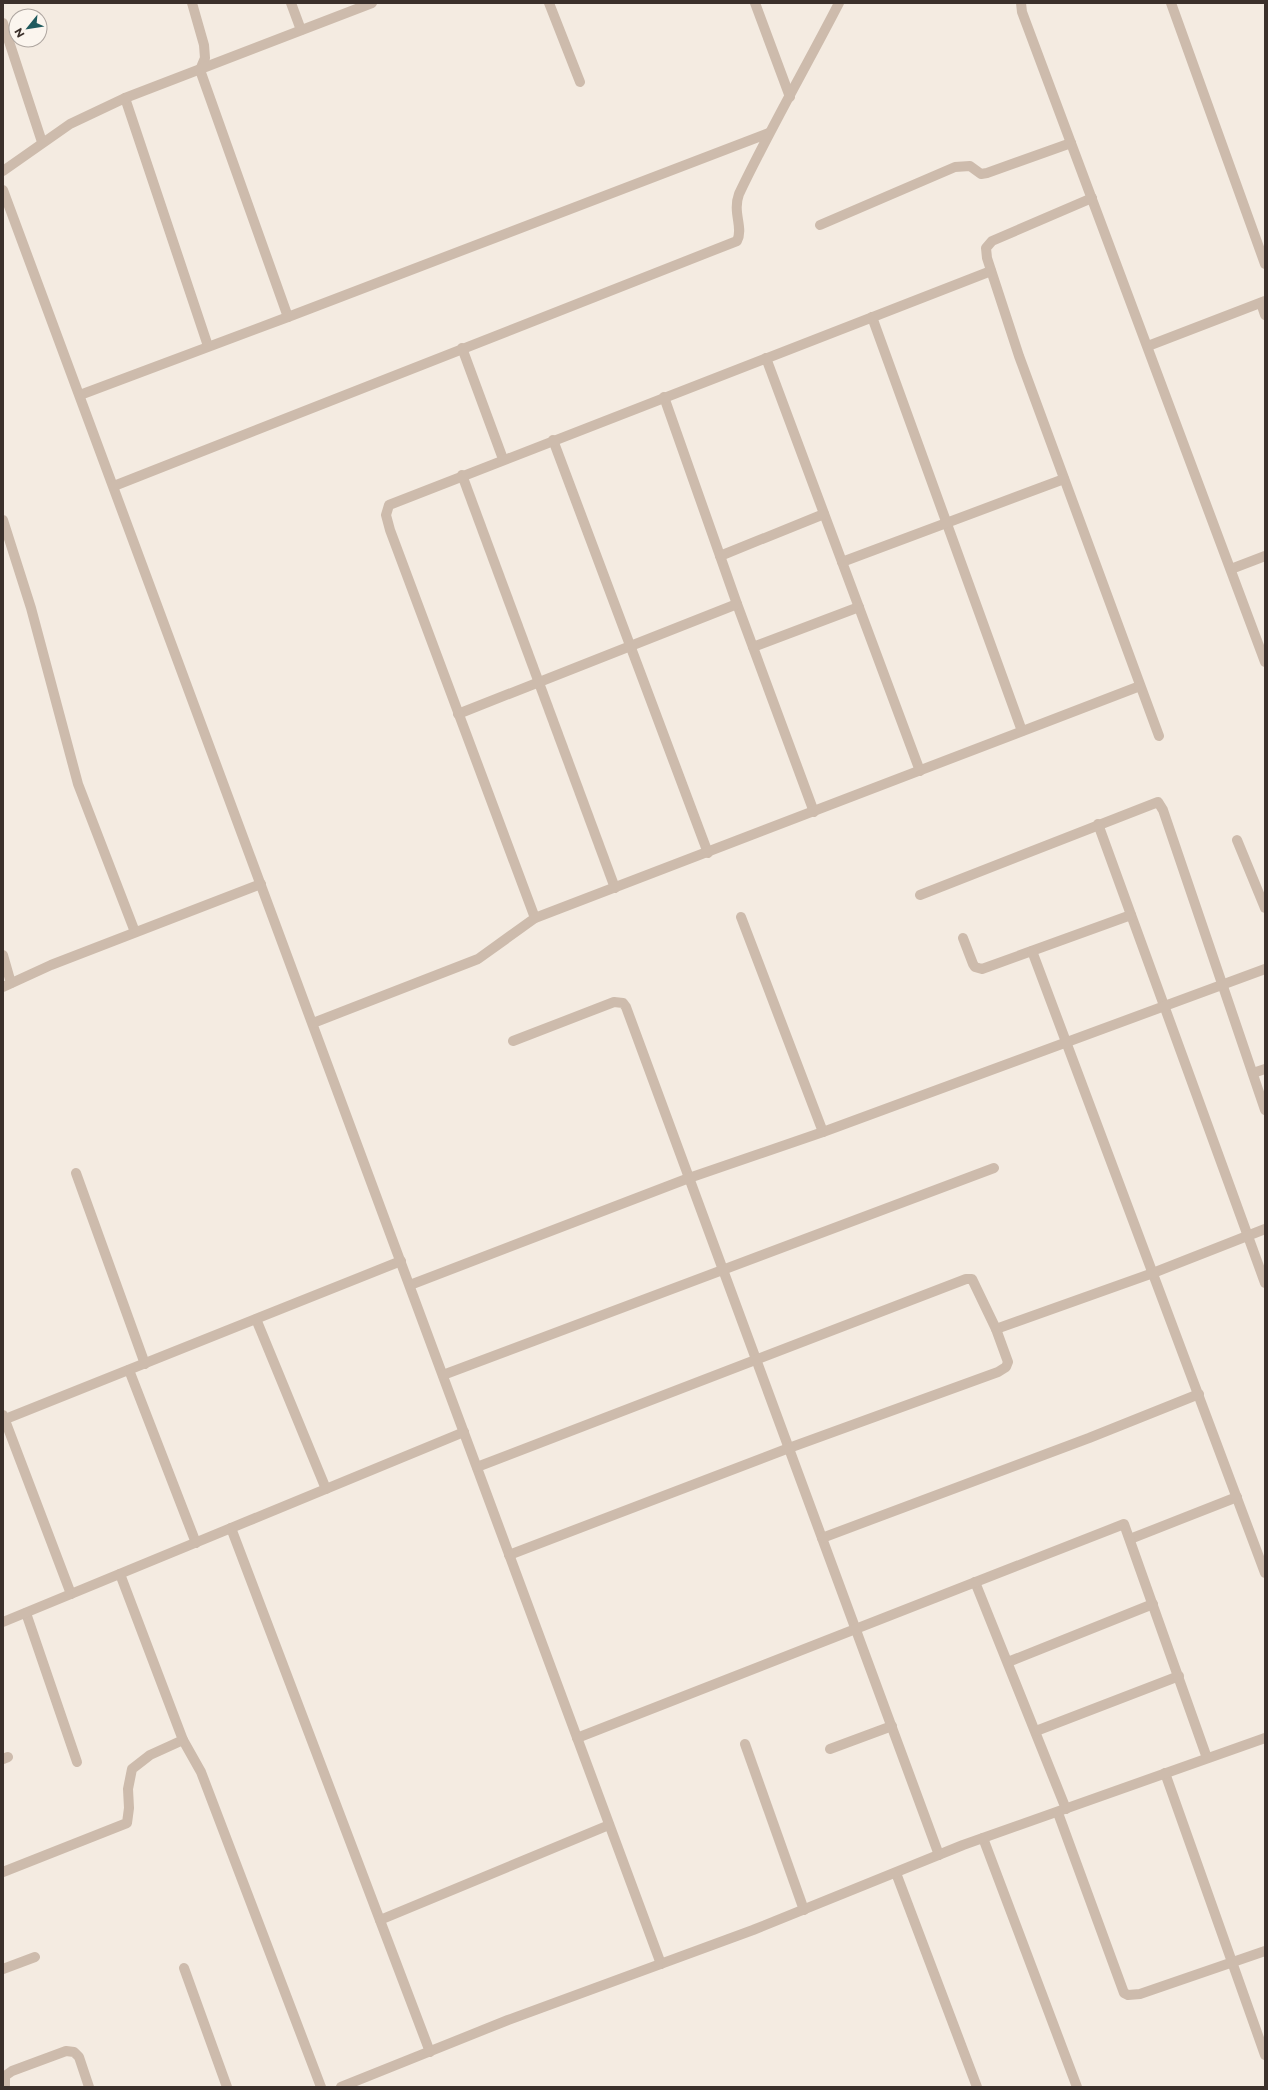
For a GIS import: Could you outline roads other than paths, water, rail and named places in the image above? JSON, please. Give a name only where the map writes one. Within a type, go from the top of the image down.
[{"type":"street","points":[[192,3],[204,45],[205,58],[200,70],[288,318]]},
{"type":"street","points":[[291,3],[301,30]]},
{"type":"street","points":[[3,171],[42,142],[70,124],[125,98],[372,3]]},
{"type":"street","points":[[549,3],[580,82]]},
{"type":"street","points":[[755,3],[790,97]]},
{"type":"street","points":[[114,486],[737,241],[740,235],[735,204],[769,133],[790,97],[839,3]]},
{"type":"street","points":[[1021,3],[1022,12],[1071,144],[1265,660]]},
{"type":"street","points":[[1171,3],[1265,264]]},
{"type":"street","points":[[3,23],[42,142]]},
{"type":"street","points":[[125,98],[208,346]]},
{"type":"street","points":[[80,395],[208,346],[288,318],[769,133]]},
{"type":"street","points":[[820,225],[955,167],[970,166],[981,174],[987,173],[1071,144]]},
{"type":"street","points":[[3,190],[661,1964]]},
{"type":"street","points":[[1092,198],[992,241],[986,248],[991,271],[1019,356],[1159,736]]},
{"type":"street","points":[[535,918],[390,530],[386,515],[389,505],[393,502],[503,459],[991,271]]},
{"type":"street","points":[[1148,346],[1263,302],[1265,315]]},
{"type":"street","points":[[872,317],[1022,731]]},
{"type":"street","points":[[462,348],[503,459]]},
{"type":"street","points":[[766,358],[920,771]]},
{"type":"street","points":[[664,397],[737,604],[814,812]]},
{"type":"street","points":[[553,440],[632,646],[708,853]]},
{"type":"street","points":[[462,475],[615,888]]},
{"type":"street","points":[[842,562],[1064,478]]},
{"type":"street","points":[[720,556],[824,514]]},
{"type":"street","points":[[3,520],[31,608],[78,784],[135,932]]},
{"type":"street","points":[[1230,569],[1265,556]]},
{"type":"street","points":[[458,714],[737,604]]},
{"type":"street","points":[[753,647],[859,607]]},
{"type":"street","points":[[313,1023],[478,959],[535,918],[708,853],[1140,686]]},
{"type":"street","points":[[920,895],[1154,802],[1161,804],[1200,923],[1223,984],[1265,1110]]},
{"type":"street","points":[[1098,824],[1265,1283]]},
{"type":"street","points":[[1238,840],[1265,908]]},
{"type":"street","points":[[3,955],[7,985],[51,965],[261,884]]},
{"type":"street","points":[[964,938],[973,964],[978,969],[1131,915]]},
{"type":"street","points":[[741,917],[823,1132]]},
{"type":"street","points":[[1032,951],[1265,1573]]},
{"type":"street","points":[[410,1286],[689,1178],[823,1132],[1066,1041],[1265,969]]},
{"type":"street","points":[[513,1041],[614,1002],[623,1003],[723,1268],[939,1855]]},
{"type":"street","points":[[1253,1073],[1265,1069]]},
{"type":"street","points":[[443,1375],[723,1268],[994,1168]]},
{"type":"street","points":[[76,1174],[145,1364]]},
{"type":"street","points":[[996,1329],[1153,1273],[1265,1230]]},
{"type":"street","points":[[71,1594],[4,1418],[145,1364],[401,1261]]},
{"type":"street","points":[[477,1467],[966,1279],[972,1279],[996,1329],[1008,1362],[1006,1367],[998,1372],[789,1448],[510,1555]]},
{"type":"street","points":[[256,1319],[326,1489]]},
{"type":"street","points":[[129,1370],[196,1542]]},
{"type":"street","points":[[822,1538],[1082,1441],[1199,1394]]},
{"type":"street","points":[[3,1622],[464,1432]]},
{"type":"street","points":[[1130,1539],[1237,1497]]},
{"type":"street","points":[[577,1738],[1124,1524],[1207,1758]]},
{"type":"street","points":[[231,1528],[430,2052]]},
{"type":"street","points":[[120,1574],[183,1740],[201,1772],[321,2087]]},
{"type":"street","points":[[975,1582],[1036,1731],[1124,1993],[1128,1995],[1140,1994],[1265,1951]]},
{"type":"street","points":[[1008,1662],[1153,1604]]},
{"type":"street","points":[[26,1613],[77,1762]]},
{"type":"street","points":[[1036,1731],[1178,1676]]},
{"type":"street","points":[[830,1749],[892,1726]]},
{"type":"street","points":[[341,2087],[508,2020],[804,1910],[983,1838],[1265,1738]]},
{"type":"street","points":[[3,1872],[126,1823],[129,1808],[128,1789],[132,1769],[150,1755],[183,1740]]},
{"type":"street","points":[[744,1744],[804,1910]]},
{"type":"street","points":[[1165,1773],[1265,2055]]},
{"type":"street","points":[[380,1920],[609,1826]]},
{"type":"street","points":[[983,1838],[1077,2087]]},
{"type":"street","points":[[896,1873],[977,2087]]},
{"type":"street","points":[[3,1969],[35,1957]]},
{"type":"street","points":[[184,1968],[228,2087]]},
{"type":"street","points":[[5,2087],[5,2076],[12,2071],[66,2051],[74,2052],[79,2057],[89,2087]]}]
